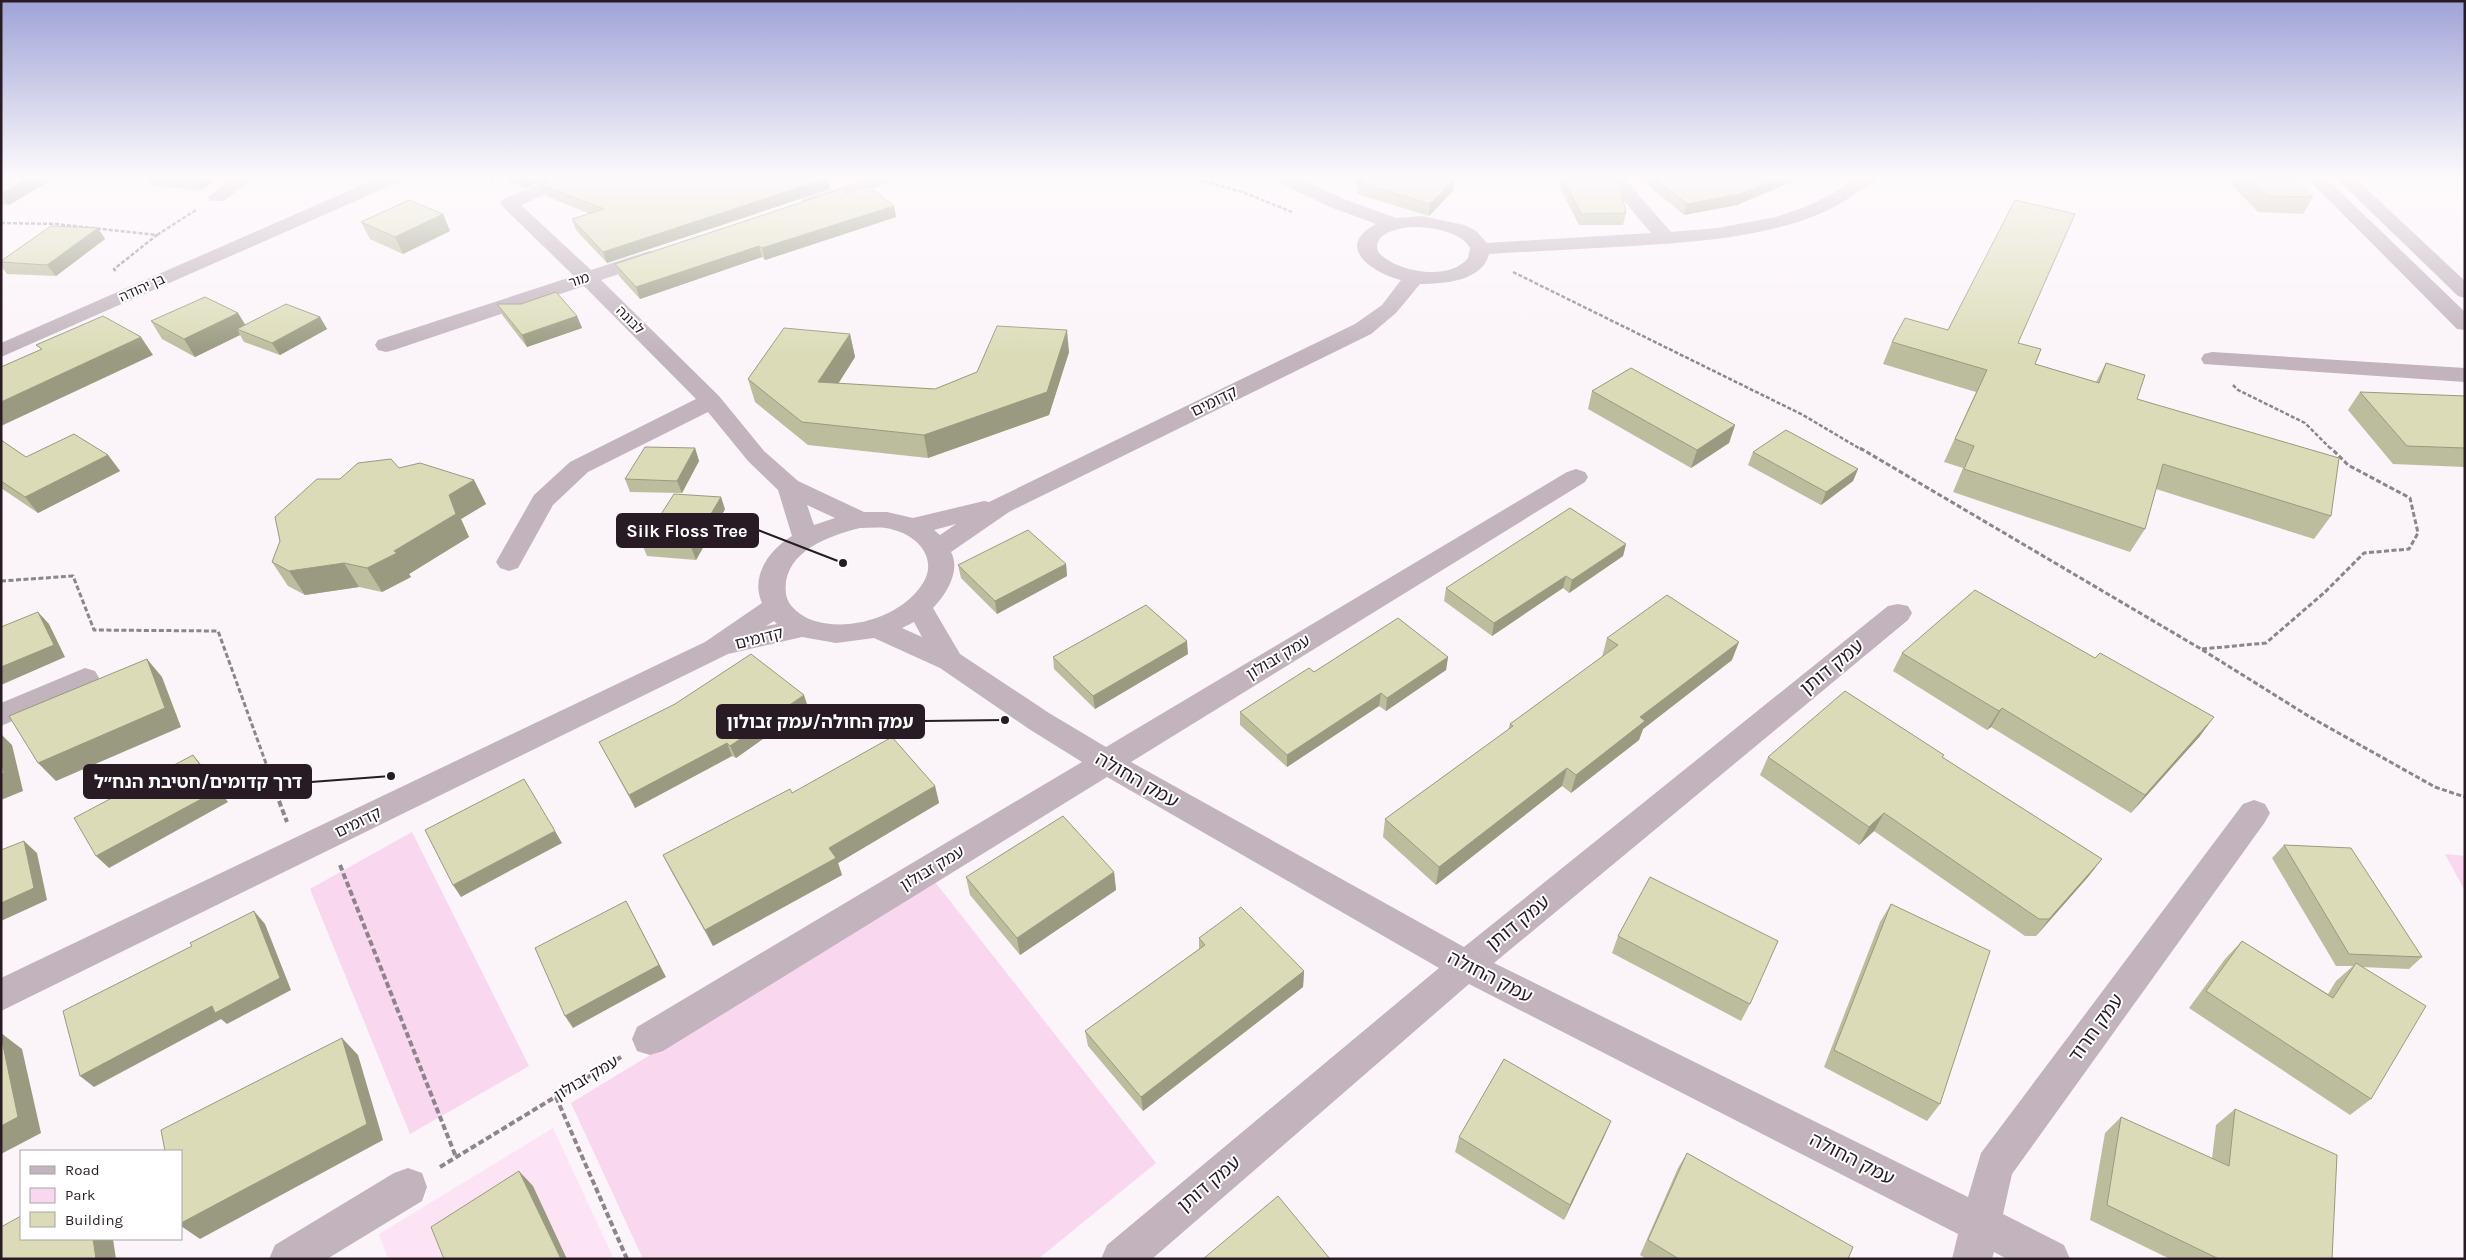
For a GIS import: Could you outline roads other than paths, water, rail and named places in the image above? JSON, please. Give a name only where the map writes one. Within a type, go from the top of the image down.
[{"type":"street","name":"בן יהודה","points":[[119,278],[216,237]]},
{"type":"street","name":"בן יהודה","points":[[1,351],[260,237]]},
{"type":"street","name":"לבונה","points":[[544,237],[711,401],[756,456],[789,488],[860,520]]},
{"type":"street","points":[[1370,237],[1367,244],[1368,254],[1378,265],[1414,277],[1435,278],[1461,272],[1474,265],[1479,252],[1474,239],[1471,237]]},
{"type":"street","points":[[1479,252],[1691,237]]},
{"type":"street","points":[[2376,237],[2465,324]]},
{"type":"street","points":[[2407,237],[2465,292]]},
{"type":"street","name":"מור","points":[[386,345],[670,250]]},
{"type":"street","name":"קדומים","points":[[938,549],[1000,506],[1363,329],[1389,309],[1414,277]]},
{"type":"street","points":[[2212,359],[2447,372],[2465,375]]},
{"type":"street","points":[[510,562],[543,501],[579,467],[711,401]]},
{"type":"street","name":"עמק זבולון","points":[[650,1039],[1576,477]]},
{"type":"street","name":"לבונה","points":[[789,488],[805,538]]},
{"type":"street","name":"קדומים","points":[[912,527],[1000,506]]},
{"type":"street","points":[[860,520],[888,520],[912,527],[928,536],[938,549],[942,563],[940,578],[932,592],[918,606],[899,619],[876,628],[850,633],[825,633],[803,627],[786,618],[776,606],[770,589],[774,571],[786,553],[805,538],[822,529],[860,520]]},
{"type":"street","name":"קדומים","points":[[1,995],[715,649],[776,606]]},
{"type":"street","name":"עמק החולה","points":[[918,606],[950,661]]},
{"type":"street","name":"עמק דותן","points":[[1121,1259],[1466,966],[1898,613]]},
{"type":"street","name":"קדומים","points":[[715,649],[803,627]]},
{"type":"street","name":"עמק החולה","points":[[876,628],[950,661],[1039,721],[1106,762],[1466,966],[1976,1241],[2050,1259]]},
{"type":"street","points":[[1,715],[85,678]]},
{"type":"street","name":"עמק חרוד","points":[[1976,1241],[1995,1166],[2254,813]]},
{"type":"street","points":[[289,1259],[408,1187]]},
{"type":"place","name":"Silk Floss Tree","points":[[843,563]]},
{"type":"place","name":"עמק החולה/עמק זבולון","points":[[1005,720]]},
{"type":"place","name":"דרך קדומים/חטיבת הנח״ל","points":[[391,776]]}]
